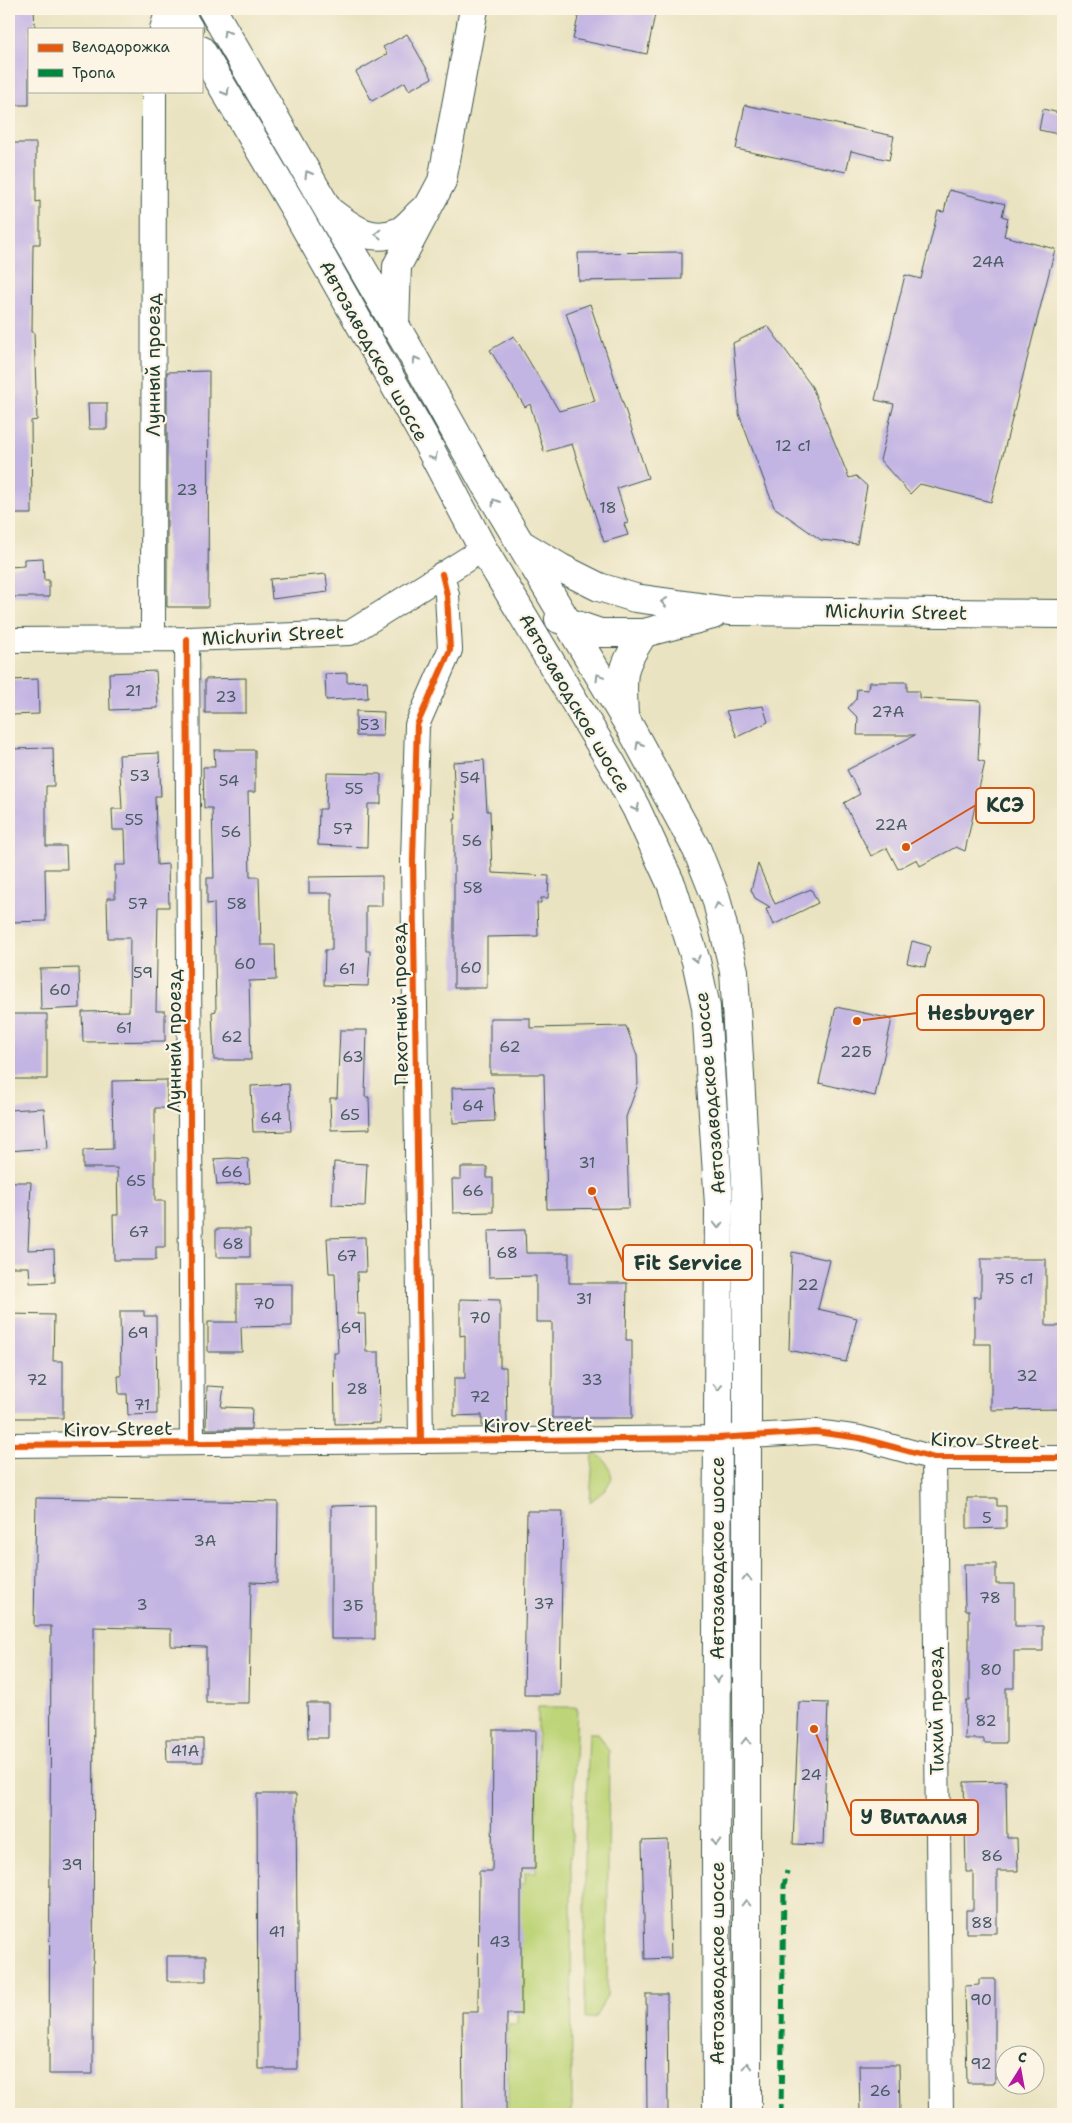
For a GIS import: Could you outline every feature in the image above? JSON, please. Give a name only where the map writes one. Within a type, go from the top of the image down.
[{"type":"main road","points":[[177,9],[187,28]]},
{"type":"main road","name":"Автозаводское шоссе","points":[[212,9],[566,623],[624,718],[697,850],[716,898],[734,971],[747,1200],[747,2114]]},
{"type":"main road","points":[[395,327],[397,266],[442,181],[474,9]]},
{"type":"main road","name":"Автозаводское шоссе","points":[[202,52],[294,208],[424,437],[483,548],[612,764],[636,808],[672,886],[696,961],[706,1007],[718,1205],[717,2114]]},
{"type":"main road","name":"Автозаводское шоссе","points":[[330,211],[360,233],[378,236],[399,232],[432,201]]},
{"type":"main road","points":[[294,208],[328,252],[343,265],[363,271],[397,266]]},
{"type":"main road","name":"Michurin Street","points":[[520,543],[561,568],[599,587],[635,598],[729,611],[1063,614]]},
{"type":"main road","name":"Michurin Street","points":[[505,585],[566,623],[600,633],[644,633],[729,611]]},
{"type":"main road","points":[[624,718],[622,677],[625,665],[644,633]]},
{"type":"street","points":[[162,28],[168,9]]},
{"type":"street","name":"Лунный проезд","points":[[153,639],[154,92]]},
{"type":"street","name":"Michurin Street","points":[[9,640],[186,639],[350,633],[483,548]]},
{"type":"street","name":"Пехотный проезд","points":[[421,1441],[413,860],[417,725],[450,650],[447,595],[442,574]]},
{"type":"street","name":"Лунный проезд","points":[[186,639],[192,1443]]},
{"type":"street","name":"Kirov Street","points":[[9,1445],[718,1438],[816,1432],[860,1438],[934,1458],[1063,1458]]},
{"type":"street","name":"Тихий проезд","points":[[934,1458],[940,2114]]},
{"type":"green space","points":[[593,1455],[602,1457],[610,1470],[612,1478],[605,1490],[590,1502]]},
{"type":"green space","points":[[538,1707],[577,1707],[571,1867],[572,2114],[508,2114],[508,2024],[517,2024],[518,1884],[525,1884],[525,1872],[536,1872]]},
{"type":"green space","points":[[589,1733],[598,1733],[609,1751],[607,1996],[595,2018],[585,2018],[585,1842]]},
{"type":"building","points":[[9,9],[34,9],[35,28],[28,28],[29,105],[9,105]]},
{"type":"building","points":[[580,9],[656,9],[647,54],[573,39]]},
{"type":"building","points":[[407,34],[432,78],[409,90],[405,82],[372,101],[356,72],[387,54],[383,47]]},
{"type":"building","points":[[745,105],[894,136],[889,160],[851,151],[846,172],[736,149]]},
{"type":"building","points":[[1043,109],[1063,114],[1063,135],[1039,130]]},
{"type":"building","points":[[9,143],[36,143],[36,202],[40,201],[40,244],[33,244],[32,332],[34,332],[37,420],[31,421],[32,514],[9,514],[9,417],[13,417],[11,378],[9,378]]},
{"type":"building","points":[[949,190],[1005,204],[1002,216],[1008,218],[1004,236],[1055,249],[991,502],[920,484],[910,494],[880,460],[894,404],[875,400],[905,275],[921,279],[938,211],[944,212]]},
{"type":"building","points":[[682,252],[682,279],[579,281],[578,253]]},
{"type":"building","points":[[590,304],[648,478],[617,488],[628,523],[624,524],[628,535],[604,542],[572,444],[544,452],[530,404],[525,407],[490,350],[514,336],[559,411],[595,401],[566,313]]},
{"type":"building","points":[[768,326],[812,387],[849,478],[856,476],[867,486],[857,544],[821,540],[774,507],[739,414],[733,343]]},
{"type":"building","points":[[209,371],[208,607],[167,607],[167,372]]},
{"type":"building","points":[[88,403],[107,403],[107,429],[89,429]]},
{"type":"building","points":[[43,558],[44,580],[49,580],[49,597],[9,597],[9,567],[24,566],[24,559]]},
{"type":"building","points":[[326,574],[328,592],[272,599],[270,579]]},
{"type":"building","points":[[156,671],[158,708],[110,710],[109,673]]},
{"type":"building","points":[[347,673],[347,682],[367,681],[368,698],[326,700],[325,674]]},
{"type":"building","points":[[246,678],[246,713],[205,713],[205,679]]},
{"type":"building","points":[[38,679],[39,714],[9,715],[9,680]]},
{"type":"building","points":[[869,682],[907,682],[907,691],[919,691],[919,698],[981,701],[978,760],[985,762],[965,851],[956,847],[920,866],[917,859],[898,869],[887,848],[871,856],[844,803],[860,794],[847,770],[915,735],[857,735],[858,718],[848,708],[856,699],[857,689],[868,690]]},
{"type":"building","points":[[763,706],[768,722],[737,737],[726,711]]},
{"type":"building","points":[[356,711],[384,712],[383,736],[356,736]]},
{"type":"building","points":[[53,748],[54,786],[46,786],[46,846],[66,846],[67,869],[45,869],[46,921],[9,922],[9,749]]},
{"type":"building","points":[[214,750],[255,750],[255,792],[248,792],[250,877],[259,877],[261,945],[275,945],[276,980],[249,981],[251,1060],[214,1060],[212,1012],[216,1011],[214,903],[207,904],[207,878],[214,878],[212,808],[204,808],[203,767],[215,767]]},
{"type":"building","points":[[159,753],[161,796],[155,796],[157,865],[168,864],[169,907],[158,907],[156,1011],[165,1011],[165,1041],[83,1042],[82,1012],[129,1011],[130,938],[108,938],[107,898],[115,898],[115,865],[126,865],[125,830],[113,830],[112,809],[122,809],[119,755]]},
{"type":"building","points":[[484,760],[487,811],[490,811],[492,873],[549,876],[548,898],[541,898],[541,903],[537,903],[538,936],[487,937],[487,988],[454,988],[454,819],[456,819],[453,762]]},
{"type":"building","points":[[327,773],[381,774],[381,804],[368,804],[367,847],[318,845],[319,809],[326,809]]},
{"type":"building","points":[[758,864],[775,904],[811,889],[818,903],[773,925],[766,909],[770,907],[755,898],[751,890]]},
{"type":"building","points":[[382,876],[382,906],[366,906],[366,951],[370,951],[368,986],[324,985],[325,950],[332,950],[332,893],[309,893],[309,877]]},
{"type":"building","points":[[912,941],[930,946],[925,967],[907,963]]},
{"type":"building","points":[[79,968],[80,1008],[41,1010],[40,969]]},
{"type":"building","points":[[836,1007],[892,1019],[875,1096],[819,1083]]},
{"type":"building","points":[[9,1014],[47,1014],[47,1079],[9,1079]]},
{"type":"building","points":[[490,1018],[530,1018],[530,1028],[626,1026],[637,1056],[638,1084],[626,1117],[629,1208],[547,1209],[544,1074],[490,1074]]},
{"type":"building","points":[[340,1030],[367,1030],[365,1097],[369,1097],[370,1129],[331,1130],[330,1098],[337,1098]]},
{"type":"building","points":[[167,1080],[167,1108],[155,1108],[155,1201],[165,1201],[165,1247],[156,1247],[156,1260],[114,1260],[113,1215],[118,1215],[117,1168],[83,1168],[83,1150],[113,1149],[112,1081]]},
{"type":"building","points":[[289,1084],[291,1131],[253,1132],[251,1086]]},
{"type":"building","points":[[493,1087],[495,1121],[453,1123],[452,1088]]},
{"type":"building","points":[[44,1108],[47,1148],[9,1151],[9,1110]]},
{"type":"building","points":[[214,1159],[248,1159],[250,1183],[217,1185]]},
{"type":"building","points":[[334,1162],[367,1164],[365,1206],[332,1205]]},
{"type":"building","points":[[461,1167],[487,1167],[487,1178],[493,1178],[493,1212],[453,1213],[452,1179],[461,1179]]},
{"type":"building","points":[[9,1182],[31,1182],[28,1250],[54,1249],[55,1282],[30,1283],[29,1267],[9,1267]]},
{"type":"building","points":[[216,1229],[250,1229],[250,1257],[216,1257]]},
{"type":"building","points":[[525,1230],[526,1253],[569,1253],[569,1283],[627,1283],[626,1340],[632,1340],[632,1418],[552,1418],[552,1322],[536,1322],[536,1276],[489,1277],[488,1231]]},
{"type":"building","points":[[365,1237],[366,1272],[357,1272],[358,1314],[365,1314],[366,1352],[379,1352],[380,1423],[335,1424],[334,1353],[338,1353],[335,1273],[329,1273],[327,1238]]},
{"type":"building","points":[[792,1252],[830,1260],[818,1309],[857,1318],[846,1362],[789,1350]]},
{"type":"building","points":[[981,1259],[1046,1259],[1046,1326],[1063,1326],[1063,1409],[991,1410],[991,1344],[974,1344],[974,1297],[981,1297]]},
{"type":"building","points":[[237,1284],[292,1284],[292,1326],[241,1327],[242,1352],[208,1352],[208,1322],[237,1322]]},
{"type":"building","points":[[460,1299],[500,1300],[500,1367],[506,1367],[507,1426],[482,1426],[482,1415],[454,1416],[454,1378],[465,1378],[465,1335],[460,1336]]},
{"type":"building","points":[[120,1311],[144,1311],[144,1316],[156,1316],[157,1414],[128,1415],[127,1394],[119,1394],[118,1376],[121,1376]]},
{"type":"building","points":[[9,1314],[54,1315],[53,1361],[63,1361],[63,1418],[9,1418],[9,1397],[12,1396],[12,1343],[9,1343]]},
{"type":"building","points":[[207,1386],[224,1387],[221,1407],[252,1408],[251,1429],[206,1429]]},
{"type":"building","points":[[36,1498],[278,1502],[277,1583],[251,1582],[249,1703],[206,1703],[206,1647],[171,1646],[171,1629],[94,1627],[93,2074],[49,2074],[51,1626],[34,1626]]},
{"type":"building","points":[[967,1498],[997,1498],[997,1506],[1006,1506],[1006,1528],[967,1529]]},
{"type":"building","points":[[375,1505],[375,1639],[331,1639],[331,1506]]},
{"type":"building","points":[[527,1511],[563,1511],[560,1695],[524,1695]]},
{"type":"building","points":[[964,1564],[996,1564],[996,1584],[1015,1584],[1015,1626],[1043,1626],[1043,1651],[1014,1651],[1014,1688],[1006,1688],[1006,1743],[984,1743],[984,1739],[965,1739],[966,1701],[969,1701],[969,1610],[965,1610]]},
{"type":"building","points":[[799,1702],[828,1703],[823,1845],[793,1844]]},
{"type":"building","points":[[307,1703],[328,1703],[328,1738],[308,1738]]},
{"type":"building","points":[[493,1730],[536,1730],[535,1869],[521,1869],[521,2014],[507,2014],[506,2114],[463,2114],[462,2012],[478,2012],[479,1871],[492,1871]]},
{"type":"building","points":[[166,1739],[203,1739],[203,1762],[167,1762]]},
{"type":"building","points":[[1006,1781],[1007,1838],[1017,1838],[1018,1871],[997,1871],[997,1933],[966,1933],[966,1910],[973,1910],[973,1872],[966,1872],[964,1782]]},
{"type":"building","points":[[257,1794],[296,1794],[298,2069],[258,2069]]},
{"type":"building","points":[[668,1840],[671,1958],[645,1959],[642,1841]]},
{"type":"building","points":[[167,1956],[206,1956],[206,1981],[167,1981]]},
{"type":"building","points":[[979,1979],[995,1979],[994,2083],[967,2083],[965,1986],[979,1985]]},
{"type":"building","points":[[646,1994],[667,1994],[668,2114],[647,2114]]},
{"type":"building","points":[[859,2065],[899,2065],[900,2114],[860,2114]]},
{"type":"marked path","points":[[781,2114],[784,1886],[787,1871]]},
{"type":"cycle path","points":[[421,1441],[413,860],[417,725],[450,650],[447,595],[442,574]]},
{"type":"cycle path","points":[[187,639],[192,1443]]},
{"type":"cycle path","points":[[9,1445],[718,1438],[816,1432],[860,1438],[934,1458],[1063,1458]]},
{"type":"place","name":"КСЭ","points":[[906,847]]},
{"type":"place","name":"Hesburger","points":[[857,1021]]},
{"type":"place","name":"Fit Service","points":[[592,1191]]},
{"type":"place","name":"У Виталия","points":[[814,1729]]}]
